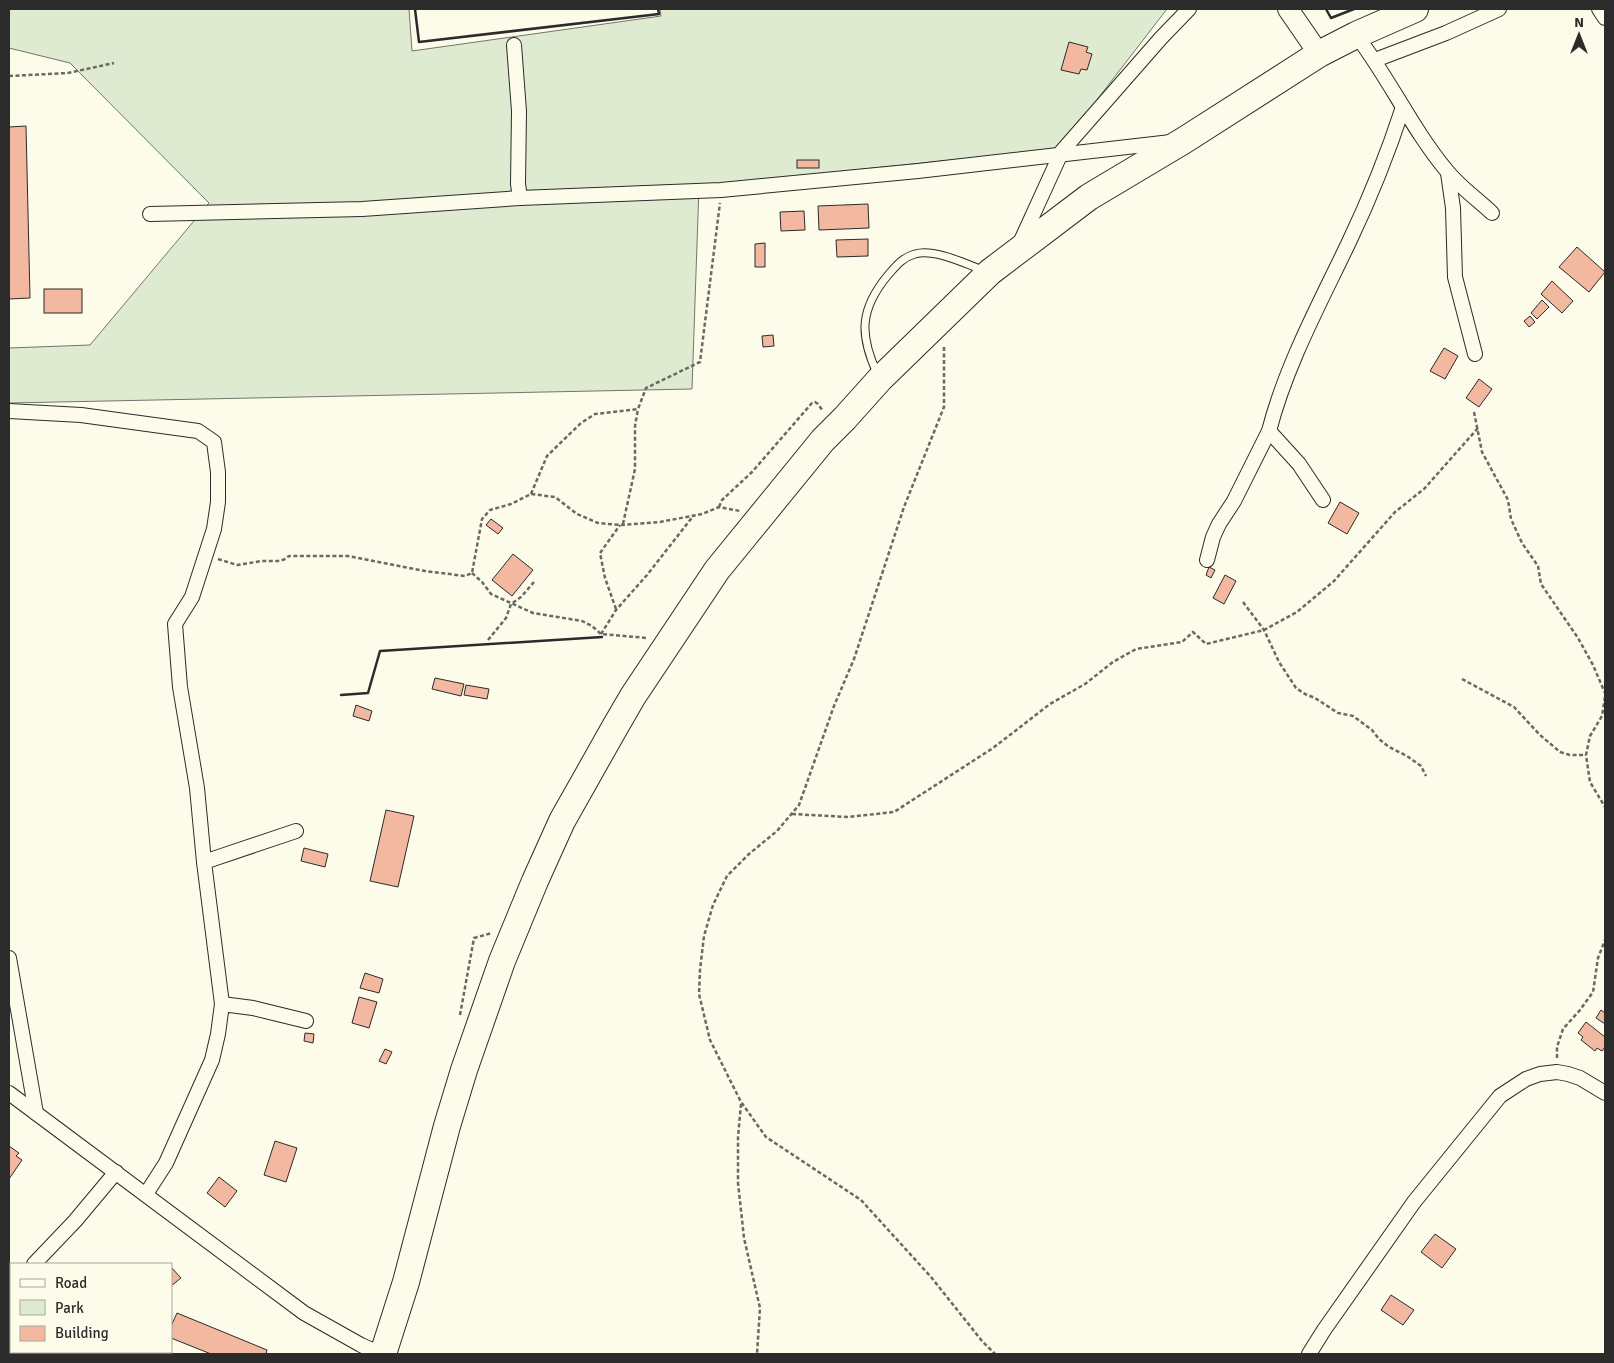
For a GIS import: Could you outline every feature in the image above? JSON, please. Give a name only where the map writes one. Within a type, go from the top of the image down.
[{"type":"highway","points":[[382,1354],[406,1282],[447,1126],[464,1070],[502,961],[562,821],[596,759],[638,688],[717,570],[823,440],[880,379],[990,272],[1089,197],[1182,141],[1319,54],[1415,9]]},
{"type":"street","points":[[1016,253],[1060,154],[1160,38],[1188,9]]},
{"type":"street","points":[[1288,9],[1319,54]]},
{"type":"street","points":[[1375,60],[1446,33],[1499,9]]},
{"type":"street","points":[[1599,9],[1605,18]]},
{"type":"street","points":[[1356,35],[1375,60],[1403,107],[1448,173],[1492,213]]},
{"type":"street","points":[[514,45],[520,198]]},
{"type":"street","points":[[1207,560],[1218,524],[1234,501],[1269,431],[1276,402],[1369,199],[1403,107]]},
{"type":"street","points":[[150,214],[362,209],[520,198],[721,190],[927,170],[1182,141]]},
{"type":"street","points":[[1448,173],[1453,208],[1455,277],[1475,354]]},
{"type":"street","points":[[9,411],[81,415],[198,431],[214,442],[218,472],[218,502],[214,529],[192,597],[174,624],[180,687],[196,788],[222,1004],[212,1060],[166,1163],[146,1194]]},
{"type":"street","points":[[1269,431],[1299,464],[1323,500]]},
{"type":"street","points":[[204,862],[296,831]]},
{"type":"street","points":[[9,958],[36,1113]]},
{"type":"street","points":[[222,1004],[253,1008],[306,1021]]},
{"type":"street","points":[[1309,1354],[1414,1202],[1500,1096],[1526,1078],[1557,1072],[1580,1078],[1605,1093]]},
{"type":"street","points":[[9,1092],[304,1312],[361,1345],[382,1354]]},
{"type":"street","points":[[35,1263],[75,1221],[116,1172]]},
{"type":"lane","points":[[880,379],[869,355],[865,339],[866,312],[879,286],[898,262],[915,254],[932,253],[990,272]]},
{"type":"path","points":[[9,76],[68,73],[114,63]]},
{"type":"path","points":[[616,610],[605,578],[600,553],[622,524],[635,468],[635,426],[638,409],[646,388],[700,362],[721,190]]},
{"type":"path","points":[[944,318],[944,407],[904,507],[854,659],[834,706],[800,805],[777,831],[749,854],[727,876],[713,905],[704,936],[699,994],[710,1040],[741,1102],[766,1136],[861,1200],[931,1277],[995,1354]]},
{"type":"path","points":[[719,507],[722,500],[752,472],[804,410],[815,402],[824,412],[821,420],[824,429],[823,440]]},
{"type":"path","points":[[530,494],[547,456],[581,424],[595,414],[638,409]]},
{"type":"path","points":[[1474,412],[1482,452],[1508,500],[1512,519],[1522,543],[1538,566],[1541,584],[1578,638],[1593,665],[1605,695],[1602,716],[1590,736],[1586,755],[1590,782],[1605,807]]},
{"type":"path","points":[[792,814],[848,817],[894,812],[993,748],[1050,704],[1086,684],[1113,662],[1136,649],[1182,642],[1193,632],[1206,644],[1264,630],[1297,612],[1334,581],[1395,512],[1424,489],[1478,428]]},
{"type":"path","points":[[472,573],[482,519],[490,510],[511,504],[530,494],[555,497],[577,514],[598,523],[660,522],[694,515],[719,507],[745,512],[764,511]]},
{"type":"path","points":[[601,634],[616,610],[647,575],[694,515]]},
{"type":"path","points":[[204,558],[217,559],[237,565],[262,561],[280,561],[290,556],[348,556],[465,576],[472,573]]},
{"type":"path","points":[[472,573],[491,594],[533,613],[582,621],[592,626],[601,634],[649,638]]},
{"type":"path","points":[[488,640],[506,618],[511,604],[521,597],[534,582]]},
{"type":"path","points":[[1243,602],[1264,630],[1279,662],[1296,688],[1338,713],[1353,716],[1372,730],[1389,747],[1421,766],[1426,776]]},
{"type":"path","points":[[1462,679],[1514,707],[1540,735],[1560,752],[1570,755],[1586,755]]},
{"type":"path","points":[[1557,1072],[1557,1048],[1563,1028],[1580,1010],[1593,992],[1598,958],[1605,940]]},
{"type":"path","points":[[741,1102],[738,1136],[738,1183],[744,1238],[760,1308],[757,1354]]},
{"type":"green space","points":[[9,9],[409,9],[412,51],[661,16],[660,9],[1167,9],[1059,149],[699,186],[692,389],[9,403],[9,348],[90,345],[209,203],[70,63],[9,48]]},
{"type":"building","points":[[1069,42],[1088,47],[1086,52],[1092,54],[1087,70],[1081,69],[1079,74],[1061,70]]},
{"type":"building","points":[[26,126],[30,298],[9,299],[9,127]]},
{"type":"building","points":[[797,160],[819,160],[819,168],[797,168]]},
{"type":"building","points":[[868,204],[869,228],[819,230],[818,206]]},
{"type":"building","points":[[804,211],[805,230],[781,231],[780,212]]},
{"type":"building","points":[[868,239],[868,256],[837,257],[836,240]]},
{"type":"building","points":[[765,243],[765,267],[755,267],[755,244]]},
{"type":"building","points":[[1577,247],[1605,272],[1589,292],[1559,267]]},
{"type":"building","points":[[1552,281],[1573,301],[1562,313],[1541,294]]},
{"type":"building","points":[[44,289],[82,289],[82,313],[44,313]]},
{"type":"building","points":[[1542,300],[1549,307],[1537,319],[1531,313]]},
{"type":"building","points":[[1530,316],[1535,322],[1529,327],[1524,321]]},
{"type":"building","points":[[773,335],[774,346],[763,347],[762,336]]},
{"type":"building","points":[[1444,348],[1458,356],[1445,379],[1430,371]]},
{"type":"building","points":[[1479,379],[1492,389],[1479,407],[1466,398]]},
{"type":"building","points":[[1340,502],[1359,513],[1347,534],[1328,523]]},
{"type":"building","points":[[491,519],[503,528],[498,534],[486,525]]},
{"type":"building","points":[[513,554],[533,570],[512,596],[492,580]]},
{"type":"building","points":[[1209,567],[1215,570],[1211,578],[1206,575]]},
{"type":"building","points":[[1225,575],[1236,581],[1224,604],[1213,598]]},
{"type":"building","points":[[435,678],[464,684],[461,696],[432,689]]},
{"type":"building","points":[[466,685],[489,689],[487,699],[464,695]]},
{"type":"building","points":[[356,705],[372,711],[369,721],[353,716]]},
{"type":"building","points":[[386,810],[414,816],[398,887],[370,881]]},
{"type":"building","points":[[304,848],[328,854],[325,867],[301,861]]},
{"type":"building","points":[[365,973],[383,979],[379,993],[360,988]]},
{"type":"building","points":[[359,997],[377,1002],[369,1028],[352,1023]]},
{"type":"building","points":[[1601,1010],[1605,1013],[1605,1024],[1596,1018]]},
{"type":"building","points":[[1586,1022],[1605,1037],[1605,1047],[1602,1051],[1597,1048],[1595,1051],[1581,1040],[1583,1037],[1578,1033]]},
{"type":"building","points":[[305,1033],[314,1034],[313,1043],[304,1041]]},
{"type":"building","points":[[385,1049],[392,1052],[386,1064],[379,1061]]},
{"type":"building","points":[[275,1141],[297,1148],[286,1182],[264,1175]]},
{"type":"building","points":[[9,1146],[19,1153],[16,1156],[22,1160],[9,1179]]},
{"type":"building","points":[[219,1177],[237,1191],[225,1207],[207,1193]]},
{"type":"building","points":[[1435,1234],[1456,1249],[1442,1268],[1421,1252]]},
{"type":"building","points":[[172,1268],[181,1278],[172,1285]]},
{"type":"building","points":[[1391,1295],[1414,1310],[1403,1325],[1381,1310]]},
{"type":"building","points":[[177,1313],[267,1350],[266,1354],[211,1354],[172,1338],[172,1324]]},
{"type":"building","points":[[140,1353],[168,1353],[168,1354]]},
{"type":"wall","points":[[415,9],[419,42],[659,14],[658,9]]},
{"type":"wall","points":[[1326,9],[1331,18],[1354,9]]},
{"type":"wall","points":[[341,695],[368,693],[380,651],[602,637]]}]
